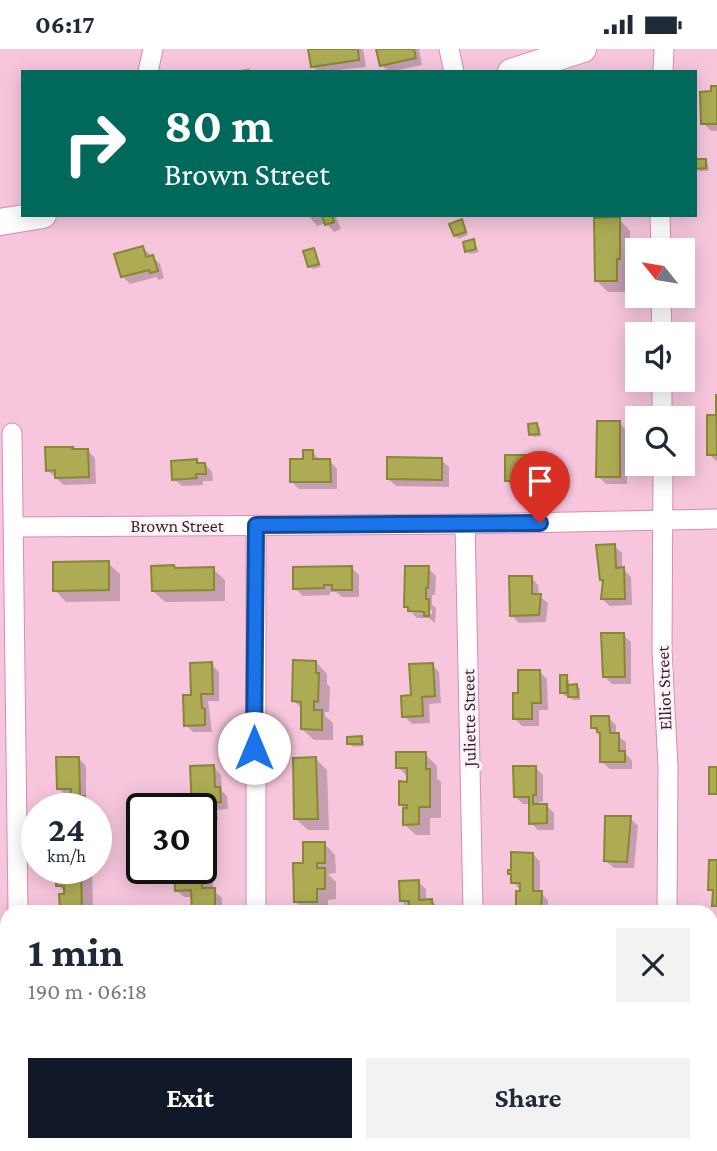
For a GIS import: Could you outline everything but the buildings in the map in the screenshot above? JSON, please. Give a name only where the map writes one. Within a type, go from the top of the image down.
[{"type":"street","points":[[148,70],[153,49]]},
{"type":"street","points":[[449,49],[454,70]]},
{"type":"street","points":[[517,70],[583,49]]},
{"type":"street","points":[[663,70],[664,49]]},
{"type":"street","points":[[0,222],[31,217]]},
{"type":"street","points":[[660,217],[660,238]]},
{"type":"street","points":[[12,433],[18,905]]},
{"type":"street","name":"Elliot Street","points":[[663,476],[662,651],[667,767],[667,905]]},
{"type":"street","name":"Brown Street","points":[[15,527],[466,524],[717,519]]},
{"type":"street","name":"Juliette Street","points":[[466,524],[473,905]]},
{"type":"street","points":[[256,525],[256,905]]},
{"type":"route","points":[[254,748],[256,525],[540,523]]}]
